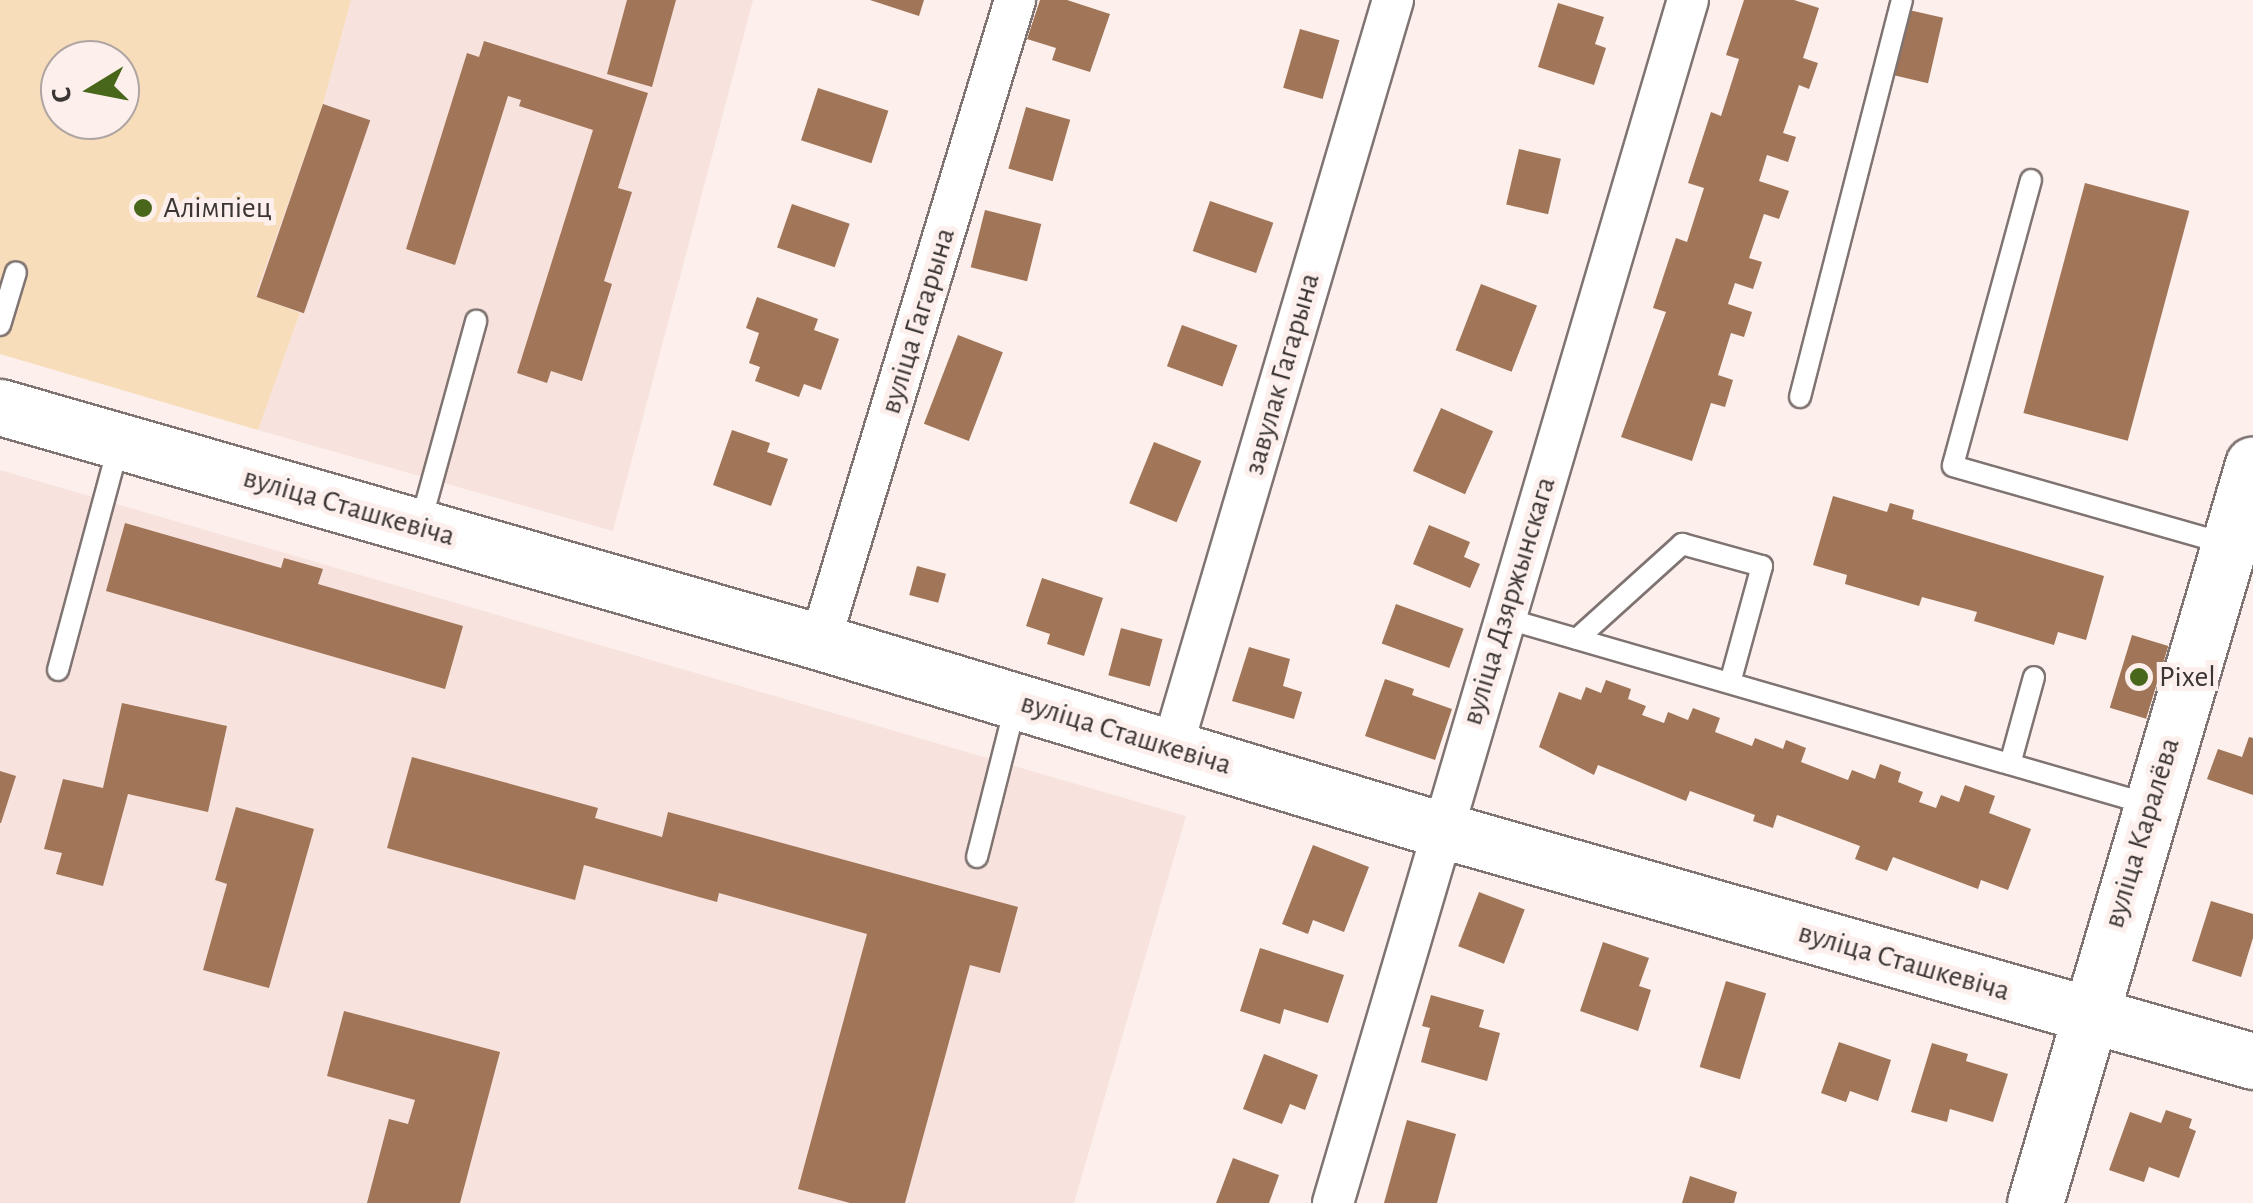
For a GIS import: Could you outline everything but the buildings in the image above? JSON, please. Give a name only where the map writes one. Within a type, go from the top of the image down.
[{"type":"main road","name":"вуліца Сташкевіча","points":[[0,406],[820,642],[1442,830],[2253,1060]]},
{"type":"main road","name":"вуліца Каралёва","points":[[2035,1203],[2253,464]]},
{"type":"street","name":"вуліца Гагарына","points":[[820,642],[1015,0]]},
{"type":"street","name":"завулак Гагарына","points":[[1172,748],[1394,0]]},
{"type":"street","name":"вуліца Дзяржынскага","points":[[1333,1203],[1688,0]]},
{"type":"lane","points":[[1800,397],[1902,0]]},
{"type":"lane","points":[[2031,180],[1953,466],[2228,545]]},
{"type":"lane","points":[[0,325],[16,272]]},
{"type":"lane","points":[[420,527],[476,321]]},
{"type":"lane","points":[[58,670],[120,442]]},
{"type":"lane","points":[[1578,639],[1682,544],[1762,566],[1730,683]]},
{"type":"lane","points":[[1504,618],[2151,804]]},
{"type":"lane","points":[[2010,764],[2034,677]]},
{"type":"lane","points":[[976,857],[1016,701]]},
{"type":"shaded area","name":"Алімпіец","points":[[0,0],[351,0],[323,104],[255,296],[300,313],[258,430],[0,354]]},
{"type":"shaded area","points":[[351,0],[753,0],[613,531],[258,430],[300,313],[254,296],[323,104]]},
{"type":"shaded area","points":[[0,470],[1186,816],[1074,1203],[0,1203]]},
{"type":"place","name":"Алімпіец","points":[[143,208]]},
{"type":"place","name":"Pixel","points":[[2139,677]]}]
